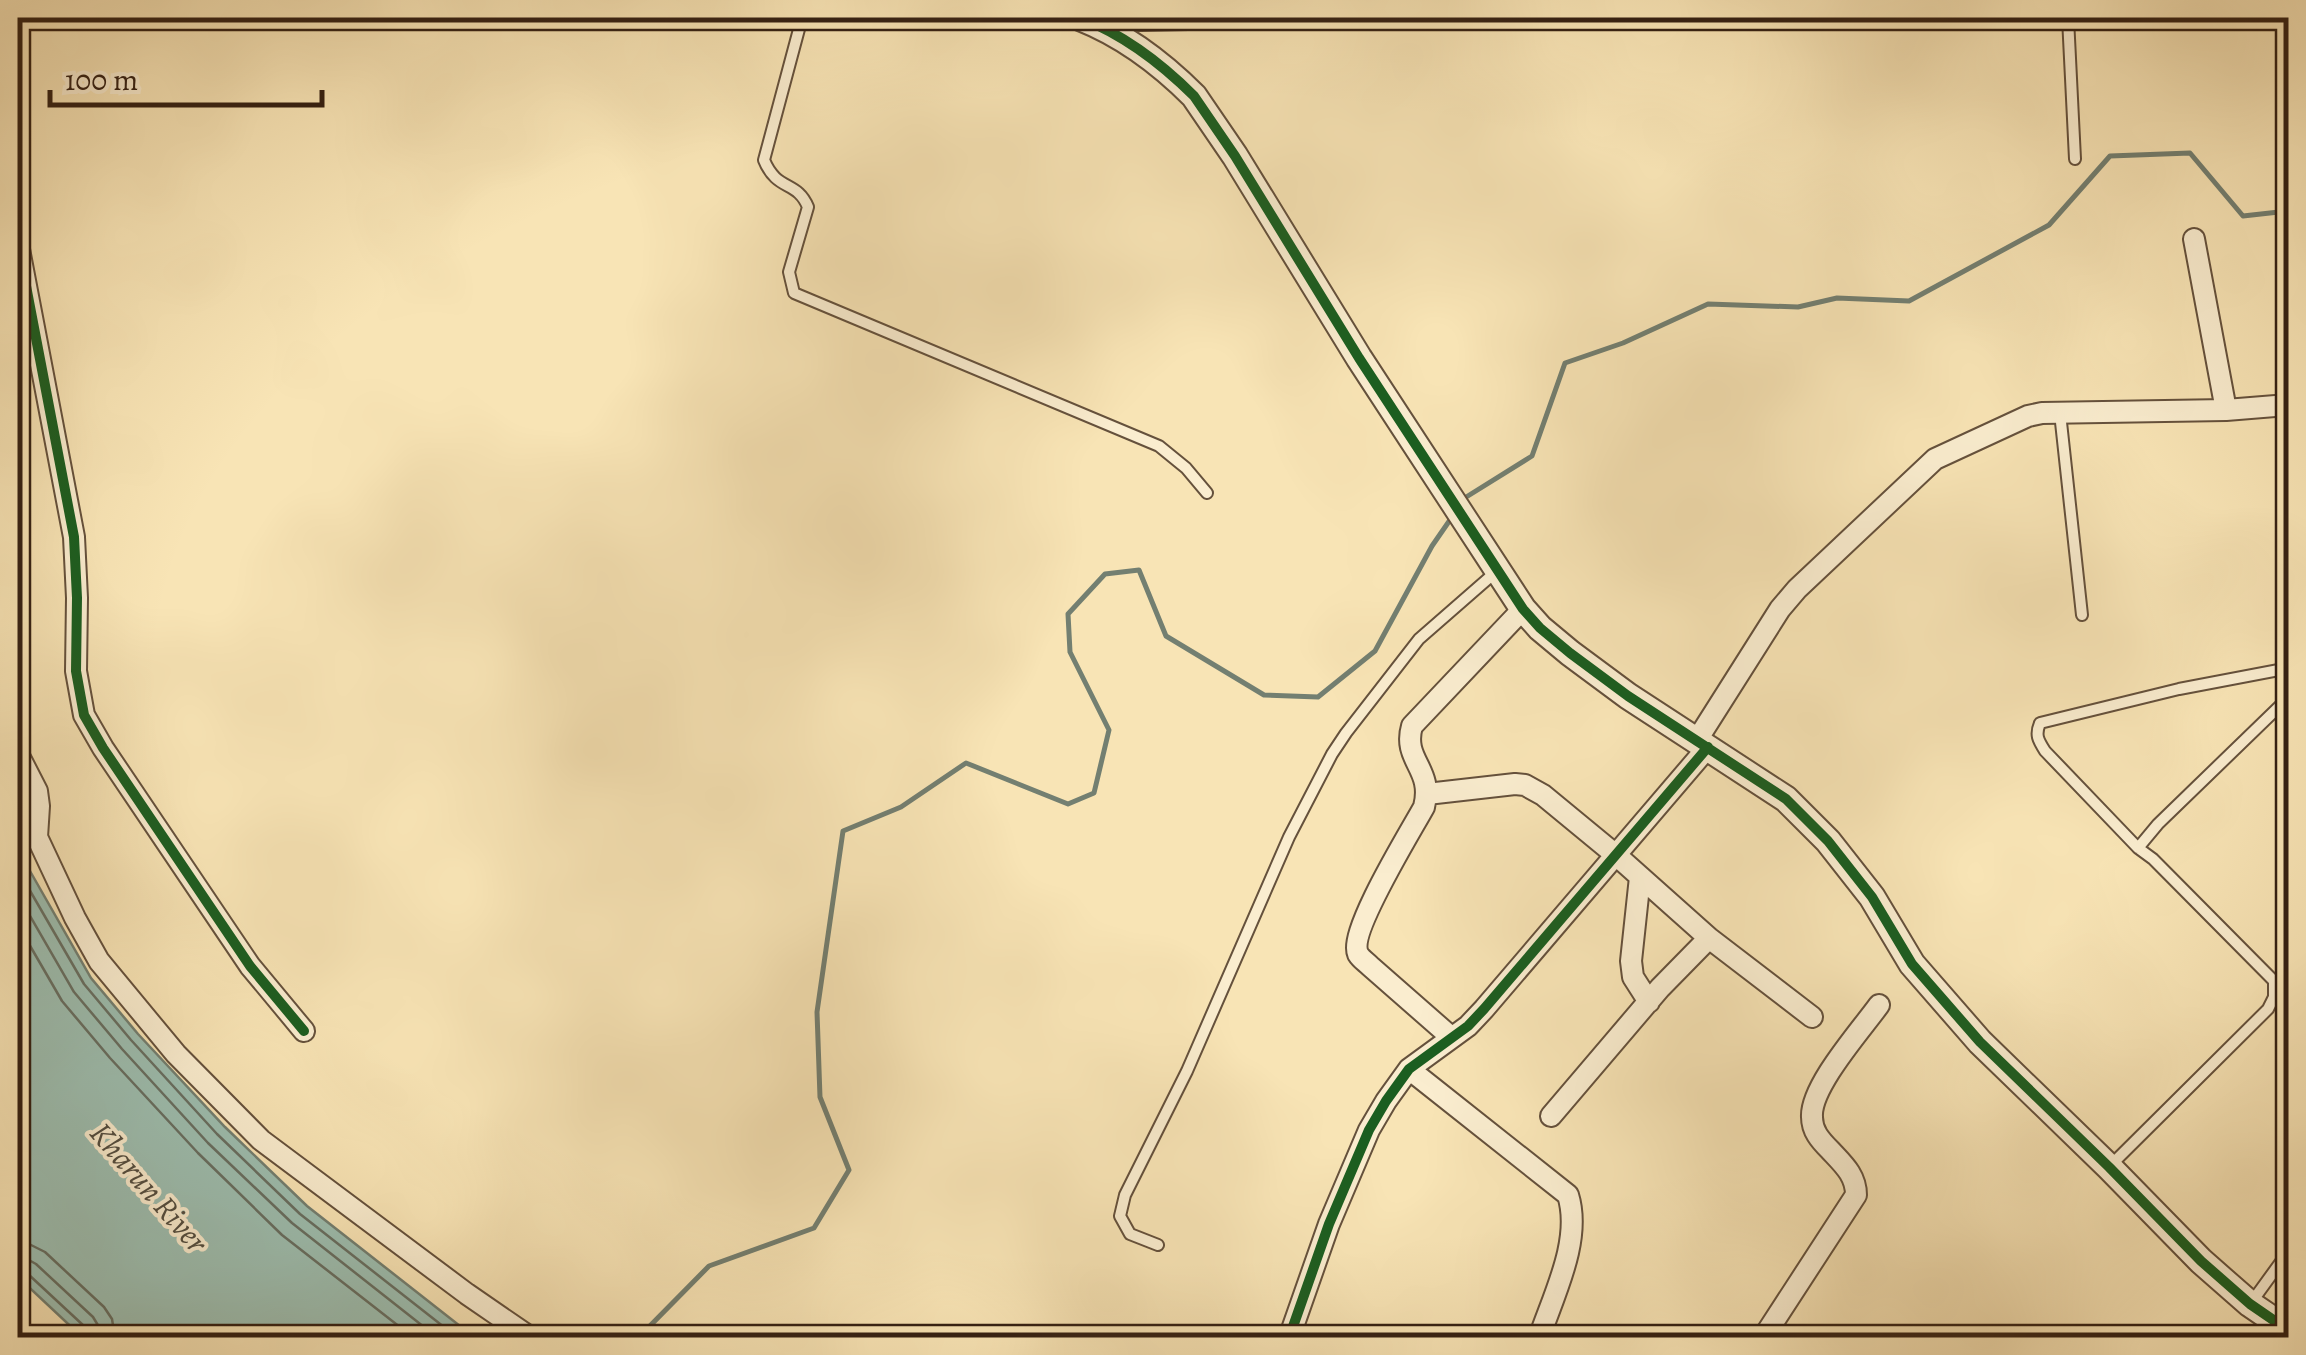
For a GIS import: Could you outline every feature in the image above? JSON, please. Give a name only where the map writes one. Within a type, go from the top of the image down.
[{"type":"street","points":[[1085,19],[1236,18]]},
{"type":"street","points":[[1085,19],[1142,50],[1194,96],[1441,484],[1523,609],[1540,628],[1628,696],[1786,799],[1828,842],[1872,897],[1912,964],[1980,1042],[2202,1261],[2250,1304],[2288,1330]]},
{"type":"street","points":[[2194,239],[2226,410]]},
{"type":"street","points":[[18,244],[74,536],[76,671],[84,715],[250,966],[304,1030]]},
{"type":"street","points":[[1289,1338],[1329,1224],[1369,1130],[1409,1069],[1468,1026],[1617,856],[1702,744],[1789,599],[1919,473],[1936,458],[2028,416],[2288,405]]},
{"type":"street","points":[[1452,1037],[1358,954],[1357,942],[1370,906],[1424,807],[1427,794],[1411,751],[1412,726],[1523,609]]},
{"type":"street","points":[[18,754],[37,791],[37,838],[75,918],[99,961],[176,1054],[261,1140],[531,1338]]},
{"type":"street","points":[[1427,794],[1515,784],[1543,795],[1709,938],[1812,1017]]},
{"type":"street","points":[[1640,877],[1631,961],[1633,978],[1649,1002]]},
{"type":"street","points":[[1550,1116],[1709,938]]},
{"type":"street","points":[[1763,1338],[1856,1195],[1856,1182],[1818,1137],[1812,1120],[1813,1102],[1879,1005]]},
{"type":"street","points":[[1409,1069],[1568,1195],[1574,1214],[1572,1238],[1539,1338]]},
{"type":"lane","points":[[802,18],[764,160],[770,174],[799,191],[808,207],[789,272],[794,293],[1159,446],[1186,468],[1207,493]]},
{"type":"lane","points":[[2068,18],[2074,159]]},
{"type":"lane","points":[[2060,413],[2082,615]]},
{"type":"lane","points":[[1158,1244],[1130,1234],[1120,1216],[1125,1195],[1187,1071],[1289,837],[1332,754],[1401,661],[1432,626],[1498,570]]},
{"type":"lane","points":[[2109,1166],[2268,1010],[2274,997],[2274,981],[2045,751],[2036,731],[2040,723],[2178,689],[2288,670]]},
{"type":"lane","points":[[2138,848],[2288,698]]},
{"type":"lane","points":[[2250,1304],[2288,1252]]},
{"type":"water","name":"Kharun River","points":[[18,850],[91,978],[225,1127],[307,1206],[474,1337],[82,1337],[18,1277]]},
{"type":"waterway","points":[[1463,499],[1532,456],[1565,363],[1623,343],[1708,304],[1798,307],[1837,298],[1909,301],[2049,225],[2110,156],[2190,153],[2243,216],[2288,211]]},
{"type":"waterway","points":[[638,1338],[709,1266],[814,1228],[849,1170],[820,1097],[817,1012],[843,831],[901,807],[966,763],[1068,804],[1094,793],[1109,730],[1070,652],[1068,614],[1105,574],[1139,570],[1166,636],[1264,695],[1318,697],[1375,651],[1452,517]]},
{"type":"cycle path","points":[[1081,18],[1141,51],[1194,96],[1359,358],[1523,609],[1540,628],[1628,696],[1786,799],[1828,841],[1872,897],[1912,964],[1980,1042],[2201,1261],[2250,1304],[2288,1330]]},
{"type":"cycle path","points":[[18,244],[74,537],[76,671],[84,715],[250,966],[304,1031]]},
{"type":"cycle path","points":[[1289,1338],[1329,1224],[1369,1130],[1386,1101],[1409,1069],[1468,1026],[1484,1009],[1708,747]]}]
